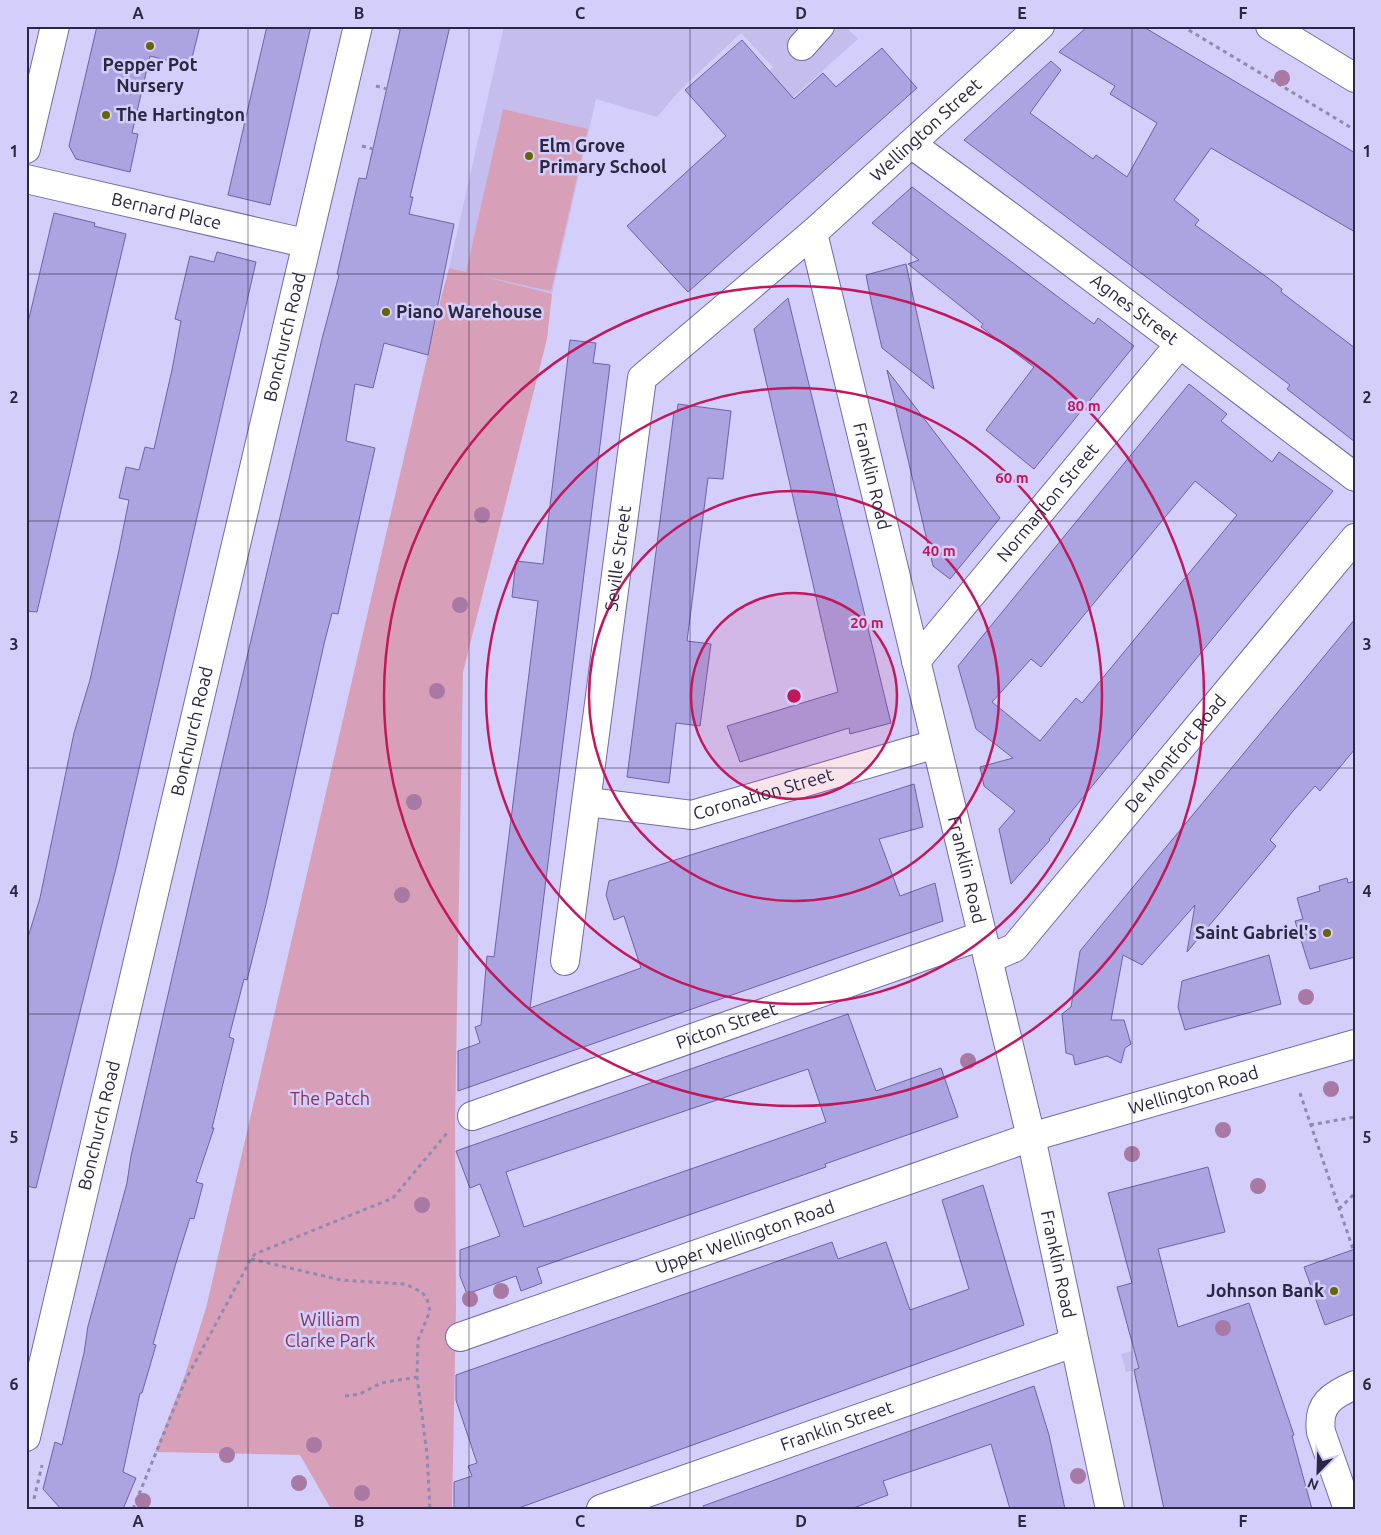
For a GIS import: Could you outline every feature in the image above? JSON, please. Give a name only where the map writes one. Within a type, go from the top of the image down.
[{"type":"street","points":[[26,148],[55,26]]},
{"type":"street","name":"Bonchurch Road","points":[[26,1437],[305,243],[358,26]]},
{"type":"street","name":"Wellington Street","points":[[813,234],[1040,26]]},
{"type":"street","points":[[1270,26],[1355,78]]},
{"type":"street","name":"Agnes Street","points":[[911,144],[1042,238],[1179,345],[1355,477]]},
{"type":"street","name":"Bernard Place","points":[[26,179],[305,243]]},
{"type":"street","name":"Franklin Road","points":[[813,234],[1031,1137],[1073,1343],[1110,1509]]},
{"type":"street","name":"Seville Street","points":[[565,961],[588,802],[642,378],[813,234]]},
{"type":"street","name":"Normanton Street","points":[[916,661],[1179,345]]},
{"type":"street","name":"De Montfort Road","points":[[985,947],[1014,948],[1355,538]]},
{"type":"street","name":"Coronation Street","points":[[588,802],[692,814],[936,744]]},
{"type":"street","name":"Picton Street","points":[[472,1116],[985,947]]},
{"type":"street","name":"Wellington Road","points":[[1031,1137],[1355,1044]]},
{"type":"street","name":"Upper Wellington Road","points":[[460,1337],[1031,1137]]},
{"type":"street","name":"Franklin Street","points":[[601,1509],[1073,1343]]},
{"type":"street","points":[[1348,1509],[1321,1432],[1321,1416],[1326,1403],[1335,1393],[1355,1385]]},
{"type":"path","points":[[390,26],[401,29]]},
{"type":"path","points":[[1182,26],[1355,130]]},
{"type":"path","points":[[371,86],[387,89]]},
{"type":"path","points":[[357,145],[373,149]]},
{"type":"path","points":[[1300,1093],[1353,1250]]},
{"type":"path","points":[[133,1509],[186,1378],[250,1259],[255,1254],[393,1198],[456,1122],[472,1116]]},
{"type":"path","points":[[1310,1125],[1355,1117]]},
{"type":"path","points":[[1339,1209],[1355,1193]]},
{"type":"path","points":[[250,1259],[341,1280],[405,1284],[422,1292],[430,1304],[430,1311],[418,1340],[417,1377],[427,1454],[430,1509]]},
{"type":"path","points":[[345,1396],[360,1394],[381,1383],[417,1377]]},
{"type":"shaded area","name":"Elm Grove Primary School","points":[[504,26],[845,26],[858,39],[790,100],[767,73],[773,67],[741,33],[681,89],[657,117],[596,99],[552,294],[449,268]]},
{"type":"shaded area","points":[[1171,1341],[1176,1359],[1126,1372],[1121,1354]]},
{"type":"green space","name":"William Clarke Park","points":[[503,109],[588,129],[551,291],[482,276],[552,294],[547,339],[463,672],[455,1122],[456,1307],[452,1509],[331,1509],[300,1455],[155,1452],[185,1375],[206,1308],[441,298],[449,268],[466,272]]},
{"type":"building","points":[[97,26],[200,26],[190,66],[150,56],[132,133],[138,134],[130,172],[76,159],[69,146]]},
{"type":"building","points":[[267,26],[311,26],[270,205],[228,195]]},
{"type":"building","points":[[401,26],[450,26],[410,197],[413,197],[409,214],[454,224],[428,355],[384,343],[373,388],[355,384],[346,441],[375,448],[338,614],[332,613],[324,644],[266,904],[247,980],[244,979],[229,1037],[234,1039],[212,1128],[214,1128],[196,1182],[203,1184],[194,1219],[190,1218],[176,1263],[153,1344],[156,1345],[142,1393],[140,1393],[123,1472],[136,1478],[123,1509],[61,1509],[43,1489],[55,1442],[62,1445],[84,1353],[88,1326],[127,1183],[131,1156],[193,886],[322,339],[339,275],[337,274],[359,178],[366,179]]},
{"type":"building","points":[[1088,26],[1142,26],[1355,153],[1355,232],[1211,148],[1174,200],[1199,220],[1195,225],[1268,278],[1282,289],[1281,292],[1355,348],[1355,442],[1287,389],[1290,385],[964,140],[1051,61],[1061,70],[1030,113],[1093,159],[1096,155],[1127,177],[1157,123],[1110,94],[1115,86],[1059,52]]},
{"type":"building","points":[[742,40],[794,99],[823,73],[836,87],[882,48],[917,88],[688,292],[627,226],[726,136],[685,90]]},
{"type":"building","points":[[912,187],[1094,324],[1098,318],[1134,346],[1034,469],[986,430],[1034,367],[981,327],[983,324],[908,264],[919,260],[872,223]]},
{"type":"building","points":[[54,213],[95,223],[94,226],[126,234],[37,612],[26,611],[26,331]]},
{"type":"building","points":[[217,252],[256,262],[117,864],[36,1188],[26,1186],[26,944],[40,898],[74,733],[90,680],[118,555],[129,500],[119,498],[126,467],[139,470],[145,447],[154,449],[172,370],[181,321],[175,319],[190,256],[214,262]]},
{"type":"building","points":[[906,264],[934,389],[882,348],[872,305],[866,275]]},
{"type":"building","points":[[788,298],[891,723],[850,734],[849,728],[740,762],[727,726],[838,692],[754,329]]},
{"type":"building","points":[[570,340],[596,343],[593,363],[610,365],[530,1008],[641,968],[624,916],[614,920],[606,895],[609,881],[914,784],[923,827],[879,839],[900,896],[935,883],[943,921],[458,1091],[458,1051],[480,1043],[475,1027],[481,1025],[487,956],[494,957],[538,601],[512,597],[516,561],[543,564]]},
{"type":"building","points":[[887,370],[1000,518],[950,579],[933,566]]},
{"type":"building","points":[[1189,384],[1227,414],[1221,421],[1272,462],[1279,452],[1333,491],[1050,840],[1011,884],[999,829],[1015,811],[984,786],[980,767],[1013,758],[976,729],[958,666]],"holes":[[[1195,481],[1237,515],[1082,703],[1076,698],[1040,741],[992,702],[1031,659],[1041,667]]]},
{"type":"building","points":[[678,404],[731,411],[723,479],[708,478],[687,641],[711,644],[700,726],[676,723],[669,783],[627,777],[674,412],[677,412]]},
{"type":"building","points":[[1355,619],[1355,749],[1320,791],[1315,786],[1293,811],[1270,840],[1276,846],[1187,952],[1195,905],[1142,965],[1123,955],[1111,1020],[1124,1020],[1131,1044],[1125,1048],[1121,1063],[1107,1056],[1075,1065],[1073,1055],[1066,1053],[1062,1014],[1071,1007],[1080,951]]},
{"type":"building","name":"Saint Gabriel's","points":[[1347,878],[1348,883],[1355,881],[1355,957],[1310,969],[1295,921],[1303,919],[1297,898],[1320,891],[1319,886]]},
{"type":"building","points":[[1269,955],[1281,1004],[1185,1030],[1178,1007],[1182,981]]},
{"type":"building","points":[[848,1014],[876,1091],[941,1068],[958,1117],[825,1164],[826,1167],[537,1268],[542,1283],[521,1291],[516,1276],[467,1294],[460,1276],[460,1250],[500,1236],[480,1184],[470,1188],[456,1151]],"holes":[[[808,1069],[826,1122],[524,1227],[506,1172]]]},
{"type":"building","points":[[1208,1167],[1225,1232],[1158,1249],[1178,1327],[1249,1303],[1294,1435],[1292,1436],[1312,1509],[1164,1509],[1134,1370],[1139,1368],[1117,1287],[1132,1283],[1108,1193]]},
{"type":"building","points":[[983,1185],[1024,1325],[516,1509],[454,1509],[454,1482],[472,1476],[468,1466],[477,1463],[456,1400],[456,1375],[832,1242],[838,1259],[886,1242],[910,1310],[969,1289],[942,1200]]},
{"type":"building","name":"Johnson Bank","points":[[1355,1249],[1355,1314],[1325,1325],[1304,1267]]},
{"type":"building","points":[[1034,1386],[1049,1435],[1065,1509],[1010,1509],[991,1444],[883,1481],[888,1495],[851,1509],[704,1509],[703,1506]]},
{"type":"place","name":"Pepper Pot Nursery","points":[[150,46]]},
{"type":"place","name":"The Hartington","points":[[106,115]]},
{"type":"place","name":"Elm Grove Primary School","points":[[529,156]]},
{"type":"place","name":"Piano Warehouse","points":[[386,312]]},
{"type":"place","name":"Saint Gabriel's","points":[[1327,933]]},
{"type":"place","name":"Johnson Bank","points":[[1334,1291]]},
{"type":"park label","name":"The Patch","points":[[330,1099]]}]
